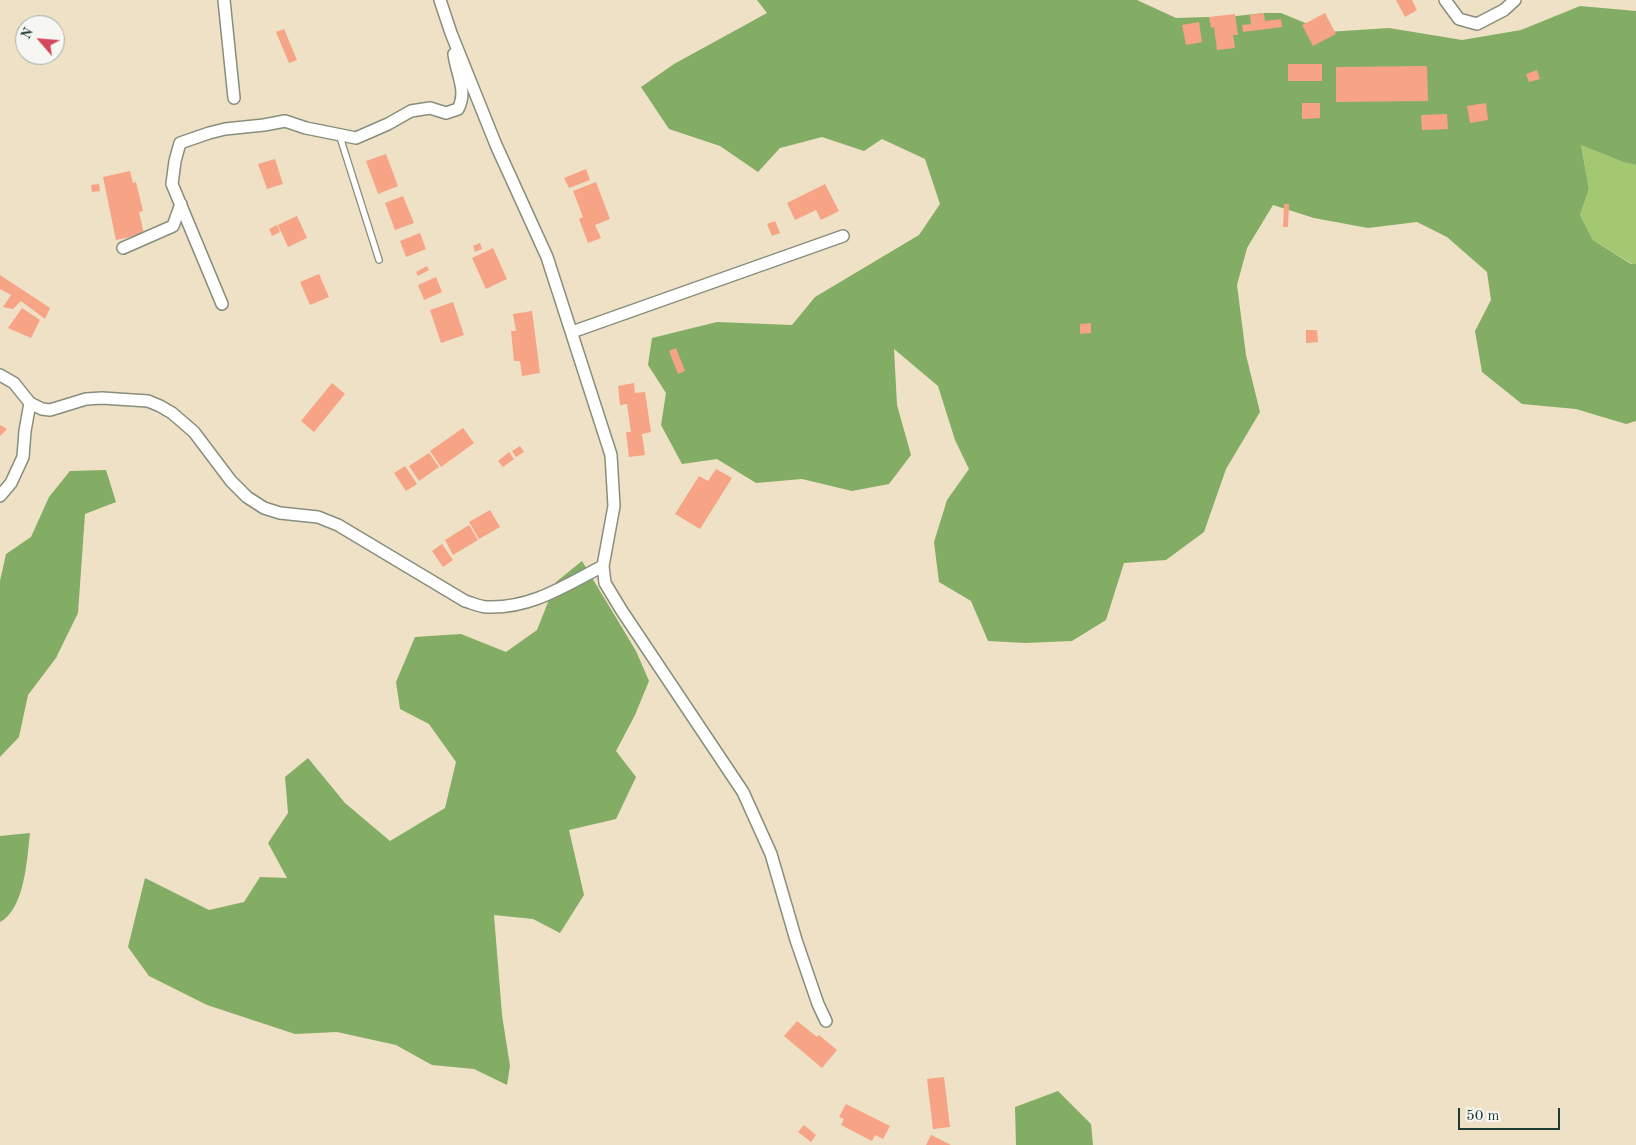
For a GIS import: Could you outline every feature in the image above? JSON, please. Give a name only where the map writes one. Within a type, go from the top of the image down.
[{"type":"street","points":[[224,0],[234,98]]},
{"type":"street","points":[[440,0],[451,33],[496,145],[547,257],[611,455],[614,506],[603,566],[605,583],[743,792],[771,854],[796,940],[818,1004],[826,1021]]},
{"type":"street","points":[[1444,0],[1459,19],[1477,24],[1504,10],[1515,0]]},
{"type":"street","points":[[222,304],[172,184],[180,143],[225,129],[264,126],[285,120],[306,128],[356,138],[388,124],[411,111],[430,108],[446,112],[458,109],[462,102],[463,90],[456,65],[451,33]]},
{"type":"street","points":[[123,248],[173,226],[181,204]]},
{"type":"street","points":[[572,332],[843,236]]},
{"type":"street","points":[[0,375],[14,383],[30,403],[42,409],[50,410],[86,399],[102,398],[148,401],[160,406],[172,413],[194,432],[231,481],[247,497],[264,508],[280,513],[318,517],[338,525],[465,601],[486,607],[517,605],[544,597],[603,566]]},
{"type":"street","points":[[0,496],[11,484],[23,458],[30,403]]},
{"type":"lane","points":[[356,138],[340,137],[379,260]]},
{"type":"green space","points":[[757,0],[1137,0],[1176,18],[1218,18],[1281,13],[1327,32],[1389,28],[1462,40],[1521,30],[1580,6],[1636,11],[1636,165],[1623,162],[1581,145],[1589,189],[1580,215],[1593,240],[1631,264],[1636,264],[1636,421],[1626,424],[1576,409],[1522,404],[1482,372],[1475,331],[1491,300],[1487,272],[1447,237],[1417,222],[1368,228],[1314,218],[1273,205],[1247,248],[1237,285],[1246,355],[1260,412],[1226,469],[1204,532],[1166,560],[1124,563],[1106,620],[1072,641],[1025,643],[988,641],[971,601],[939,582],[934,542],[947,500],[969,469],[955,440],[938,386],[894,349],[897,405],[911,455],[889,484],[852,491],[802,479],[756,483],[717,459],[682,464],[661,425],[666,393],[648,365],[652,338],[717,322],[792,325],[815,297],[919,235],[940,204],[925,159],[882,139],[864,151],[822,137],[780,148],[758,172],[720,146],[669,129],[641,87],[674,64],[767,13]]},
{"type":"green space","points":[[1581,145],[1623,162],[1636,165],[1636,264],[1632,264],[1593,240],[1580,215],[1589,189]]},
{"type":"green space","points":[[106,470],[116,502],[85,514],[78,613],[56,658],[28,695],[19,737],[0,757],[0,581],[6,554],[31,537],[49,497],[70,471]]},
{"type":"green space","points":[[582,561],[636,651],[649,681],[635,715],[616,751],[636,777],[616,819],[569,830],[584,895],[560,933],[533,919],[494,915],[502,1015],[510,1066],[507,1085],[474,1069],[432,1065],[396,1045],[337,1032],[295,1034],[207,1005],[149,976],[128,947],[145,878],[209,910],[244,902],[260,877],[287,878],[268,843],[288,813],[285,777],[308,758],[345,803],[390,841],[445,808],[456,762],[429,724],[400,709],[396,682],[415,637],[461,634],[506,652],[537,630],[556,582]]},
{"type":"green space","points":[[30,833],[26,869],[20,895],[15,906],[0,922],[0,836]]},
{"type":"green space","points":[[1058,1091],[1091,1124],[1093,1145],[1016,1145],[1015,1107]]},
{"type":"building","points":[[1396,0],[1412,0],[1417,10],[1405,17]]},
{"type":"building","points":[[1264,13],[1265,21],[1281,19],[1282,27],[1243,32],[1242,25],[1251,24],[1250,15]]},
{"type":"building","points":[[1325,13],[1336,34],[1313,46],[1302,25]]},
{"type":"building","points":[[1235,14],[1238,35],[1233,35],[1235,48],[1217,50],[1214,27],[1211,28],[1209,17]]},
{"type":"building","points":[[1199,22],[1202,42],[1186,45],[1182,25]]},
{"type":"building","points":[[284,29],[297,60],[289,63],[276,32]]},
{"type":"building","points":[[1288,64],[1322,64],[1322,81],[1288,81]]},
{"type":"building","points":[[1427,66],[1428,101],[1336,102],[1336,67]]},
{"type":"building","points":[[1537,70],[1540,79],[1529,82],[1526,74]]},
{"type":"building","points":[[1302,103],[1320,103],[1320,118],[1302,119]]},
{"type":"building","points":[[1486,103],[1488,120],[1470,123],[1467,106]]},
{"type":"building","points":[[1447,114],[1448,129],[1422,130],[1421,115]]},
{"type":"building","points":[[386,154],[398,186],[378,194],[366,161]]},
{"type":"building","points":[[275,159],[283,184],[267,189],[258,164]]},
{"type":"building","points":[[586,169],[590,180],[569,188],[564,178]]},
{"type":"building","points":[[130,171],[133,183],[136,182],[143,211],[139,212],[144,234],[116,240],[103,177]]},
{"type":"building","points":[[596,182],[610,219],[595,225],[601,238],[588,243],[579,219],[583,217],[573,191]]},
{"type":"building","points":[[99,184],[100,191],[92,192],[91,185]]},
{"type":"building","points":[[825,184],[839,211],[821,220],[816,210],[795,220],[787,203]]},
{"type":"building","points":[[403,196],[414,223],[395,230],[385,203]]},
{"type":"building","points":[[1284,204],[1289,204],[1288,227],[1283,227]]},
{"type":"building","points":[[297,216],[307,238],[288,247],[278,225]]},
{"type":"building","points":[[775,221],[780,233],[772,236],[767,224]]},
{"type":"building","points":[[277,225],[280,232],[272,236],[269,229]]},
{"type":"building","points":[[420,233],[426,249],[406,257],[400,241]]},
{"type":"building","points":[[480,243],[482,249],[475,252],[473,246]]},
{"type":"building","points":[[493,248],[507,279],[486,289],[472,258]]},
{"type":"building","points":[[427,266],[429,270],[418,276],[416,272]]},
{"type":"building","points":[[319,274],[329,297],[310,305],[300,282]]},
{"type":"building","points":[[0,275],[50,308],[45,319],[21,301],[13,309],[3,307],[11,295],[0,289]]},
{"type":"building","points":[[436,277],[442,292],[424,300],[418,285]]},
{"type":"building","points":[[453,302],[464,335],[441,343],[430,310]]},
{"type":"building","points":[[22,308],[40,320],[31,338],[8,328]]},
{"type":"building","points":[[532,311],[540,373],[522,376],[520,361],[514,361],[511,331],[516,331],[513,314]]},
{"type":"building","points":[[1091,323],[1091,333],[1080,334],[1080,324]]},
{"type":"building","points":[[1306,330],[1317,330],[1318,342],[1306,343]]},
{"type":"building","points":[[676,348],[685,371],[678,374],[669,351]]},
{"type":"building","points":[[332,383],[345,394],[314,432],[301,421]]},
{"type":"building","points":[[634,383],[635,393],[645,392],[651,432],[642,434],[645,455],[629,457],[626,432],[631,432],[627,404],[620,405],[618,386]]},
{"type":"building","points":[[0,425],[7,429],[0,436]]},
{"type":"building","points":[[463,428],[474,443],[441,467],[430,451]]},
{"type":"building","points":[[520,446],[524,452],[516,457],[512,451]]},
{"type":"building","points":[[509,452],[514,459],[503,467],[498,461]]},
{"type":"building","points":[[429,453],[439,467],[419,481],[409,466]]},
{"type":"building","points":[[405,466],[417,484],[406,491],[394,473]]},
{"type":"building","points":[[716,469],[732,478],[700,529],[675,514],[699,476],[708,481]]},
{"type":"building","points":[[490,510],[500,527],[479,539],[469,522]]},
{"type":"building","points":[[469,525],[478,540],[453,555],[445,540]]},
{"type":"building","points":[[442,544],[453,560],[443,567],[432,551]]},
{"type":"building","points":[[797,1021],[817,1037],[819,1035],[837,1050],[822,1068],[784,1036]]},
{"type":"building","points":[[944,1077],[950,1127],[933,1129],[927,1079]]},
{"type":"building","points":[[846,1104],[890,1126],[883,1139],[875,1135],[872,1141],[841,1125],[844,1119],[839,1117]]},
{"type":"building","points":[[804,1125],[816,1135],[811,1142],[798,1132]]},
{"type":"building","points":[[931,1135],[951,1145],[926,1145]]}]
